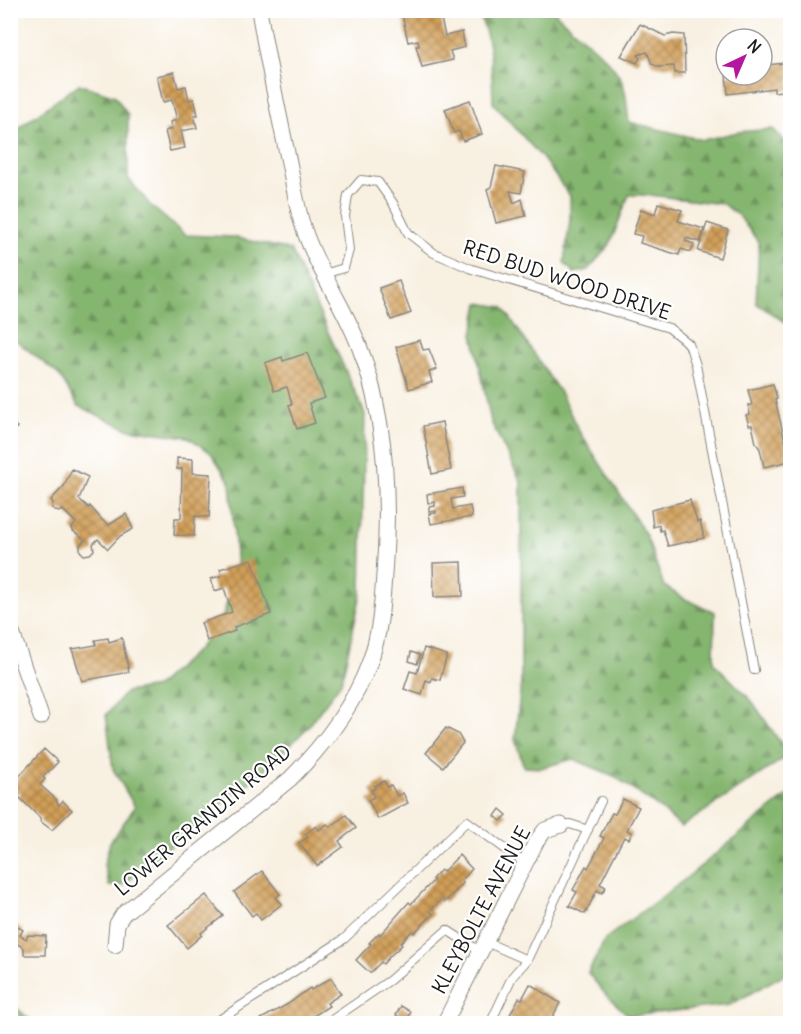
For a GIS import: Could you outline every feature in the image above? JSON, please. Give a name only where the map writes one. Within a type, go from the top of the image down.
[{"type":"street","name":"LOWER GRANDIN ROAD","points":[[115,945],[117,924],[123,914],[290,779],[314,754],[336,727],[354,697],[368,666],[379,632],[386,556],[386,510],[379,419],[369,376],[358,343],[340,305],[322,275],[301,220],[268,65],[259,10]]},
{"type":"street","points":[[10,627],[41,717]]},
{"type":"street","name":"KLEYBOLTE AVENUE","points":[[444,1023],[536,842],[545,830],[561,825]]},
{"type":"lane","name":"RED BUD WOOD DRIVE","points":[[322,275],[344,268],[349,250],[345,216],[348,195],[361,180],[378,182],[393,203],[408,232],[434,253],[472,269],[669,328],[689,344],[696,365],[754,670]]},
{"type":"lane","points":[[490,1023],[512,977],[527,960],[601,801]]},
{"type":"lane","points":[[213,1023],[344,939],[467,821],[526,864]]},
{"type":"lane","points":[[561,825],[570,824],[588,830]]},
{"type":"lane","points":[[326,1023],[390,980],[447,930],[484,947],[527,960]]},
{"type":"green space","points":[[477,11],[554,11],[599,52],[616,71],[624,85],[629,122],[703,140],[738,132],[773,129],[790,146],[790,336],[786,323],[756,303],[759,243],[739,216],[723,204],[650,195],[629,195],[610,244],[588,270],[574,273],[564,263],[570,220],[570,196],[543,159],[493,103],[486,32]]},
{"type":"green space","points":[[79,84],[115,96],[128,115],[128,178],[150,205],[185,235],[233,237],[291,250],[365,414],[361,594],[341,683],[307,728],[272,764],[123,885],[109,886],[104,865],[110,842],[135,807],[113,769],[106,715],[126,692],[156,687],[198,649],[222,619],[237,569],[230,482],[211,453],[188,437],[128,429],[78,406],[59,375],[11,338],[10,134]]},
{"type":"green space","points":[[479,303],[503,307],[561,394],[579,431],[646,535],[664,586],[685,599],[715,612],[714,663],[752,701],[789,755],[681,827],[663,811],[614,776],[573,759],[541,768],[524,767],[515,740],[521,683],[521,482],[491,422],[473,334]]},
{"type":"green space","points":[[790,793],[790,971],[730,1005],[629,1016],[606,995],[588,973],[605,939],[679,884]]},
{"type":"green space","points":[[11,1003],[34,1023],[11,1023]]},
{"type":"building","points":[[401,10],[439,10],[445,36],[462,32],[465,47],[450,51],[453,60],[422,67],[416,46],[419,46],[418,40],[408,42]]},
{"type":"building","points":[[640,24],[665,36],[684,35],[685,73],[675,73],[674,66],[659,67],[652,64],[647,52],[638,55],[640,58],[637,63],[621,56]]},
{"type":"building","points":[[790,62],[790,90],[774,92],[774,88],[728,94],[727,87],[774,87],[774,64]]},
{"type":"building","points":[[174,72],[178,88],[186,86],[189,100],[194,99],[198,115],[194,115],[197,128],[181,131],[185,148],[170,151],[165,131],[172,129],[170,122],[177,120],[172,100],[163,102],[157,76]]},
{"type":"building","points":[[470,100],[482,134],[463,141],[459,131],[454,133],[445,109]]},
{"type":"building","points":[[496,166],[525,172],[521,193],[510,191],[514,203],[522,199],[526,216],[496,223],[487,189],[491,187]]},
{"type":"building","points":[[658,203],[682,210],[678,221],[704,229],[700,242],[686,238],[685,241],[694,244],[691,252],[681,249],[679,255],[640,243],[642,236],[633,234],[641,209],[655,214]]},
{"type":"building","points":[[707,223],[728,230],[720,258],[698,251]]},
{"type":"building","points":[[399,281],[411,313],[391,320],[379,288]]},
{"type":"building","points":[[420,340],[423,350],[429,349],[437,369],[429,372],[432,382],[409,389],[396,347]]},
{"type":"building","points":[[307,353],[325,398],[309,403],[315,423],[297,429],[289,405],[292,404],[287,387],[274,391],[265,363],[282,357],[283,361]]},
{"type":"building","points":[[773,384],[790,461],[764,467],[752,425],[749,425],[746,415],[750,414],[748,405],[752,405],[748,390]]},
{"type":"building","points":[[442,422],[451,470],[432,474],[423,426]]},
{"type":"building","points":[[10,423],[17,427],[10,438]]},
{"type":"building","points":[[177,458],[193,459],[193,473],[211,474],[209,517],[195,516],[194,536],[174,535],[175,518],[181,518],[182,469],[177,469]]},
{"type":"building","points":[[72,469],[88,477],[79,499],[89,508],[90,506],[109,525],[126,514],[133,529],[120,536],[108,549],[98,539],[93,544],[94,550],[84,555],[80,551],[80,545],[85,540],[72,528],[76,523],[63,510],[58,512],[52,508],[51,500],[64,486]]},
{"type":"building","points":[[462,488],[463,497],[451,499],[453,509],[470,506],[472,517],[431,524],[429,514],[436,513],[436,511],[429,512],[429,507],[435,506],[435,502],[428,503],[427,494]]},
{"type":"building","points":[[690,500],[697,522],[700,521],[704,538],[668,546],[663,530],[660,531],[659,525],[653,527],[651,510]]},
{"type":"building","points":[[252,559],[271,614],[234,627],[235,631],[207,641],[201,623],[232,612],[224,588],[215,591],[211,579],[222,575],[220,569]]},
{"type":"building","points":[[462,562],[463,596],[434,597],[433,563]]},
{"type":"building","points":[[108,638],[109,642],[122,638],[129,672],[82,681],[72,649],[96,645],[95,640]]},
{"type":"building","points":[[424,648],[447,655],[440,680],[432,678],[431,682],[426,680],[422,695],[404,689],[410,671],[417,673]]},
{"type":"building","points":[[411,652],[420,655],[417,664],[409,661]]},
{"type":"building","points":[[446,728],[458,734],[463,743],[443,767],[426,753]]},
{"type":"building","points":[[44,749],[58,762],[43,777],[45,779],[40,785],[57,800],[59,805],[63,801],[72,810],[52,830],[40,821],[41,819],[18,796],[20,794],[11,785]]},
{"type":"building","points":[[384,781],[387,787],[391,785],[397,796],[403,793],[408,803],[378,819],[368,800],[374,797],[371,790],[375,788],[374,786]]},
{"type":"building","points":[[623,799],[639,807],[627,830],[632,833],[629,839],[624,837],[600,884],[606,887],[602,893],[597,890],[585,914],[569,906],[577,892],[573,890],[604,838],[600,836],[612,813],[615,814]]},
{"type":"building","points":[[500,809],[507,815],[501,821],[495,816]]},
{"type":"building","points":[[346,815],[356,828],[339,841],[343,847],[317,866],[299,843],[308,837],[305,834],[316,826],[319,830],[327,824],[330,827]]},
{"type":"building","points":[[459,855],[472,869],[461,881],[463,883],[445,902],[442,899],[430,911],[433,914],[400,943],[402,945],[383,964],[381,962],[370,973],[356,960],[371,944],[369,943],[379,933],[380,935],[409,902],[411,904],[434,880],[432,879],[441,870],[443,872]]},
{"type":"building","points":[[262,871],[280,894],[276,897],[282,904],[261,920],[256,913],[252,916],[234,892]]},
{"type":"building","points":[[206,895],[223,916],[201,933],[202,935],[187,948],[168,925]]},
{"type":"building","points":[[10,918],[17,922],[15,925],[23,930],[20,935],[26,939],[28,935],[46,936],[45,955],[24,955],[24,948],[16,943],[10,958]]},
{"type":"building","points":[[331,978],[341,994],[327,1003],[329,1006],[306,1021],[304,1017],[294,1024],[257,1024],[262,1021],[261,1019],[310,988],[311,990]]},
{"type":"building","points":[[530,984],[560,1003],[552,1018],[555,1020],[553,1024],[510,1024],[506,1022],[519,998],[522,999]]},
{"type":"building","points":[[790,998],[790,1012],[786,1000]]},
{"type":"building","points":[[401,1006],[411,1012],[406,1022],[396,1015]]}]
